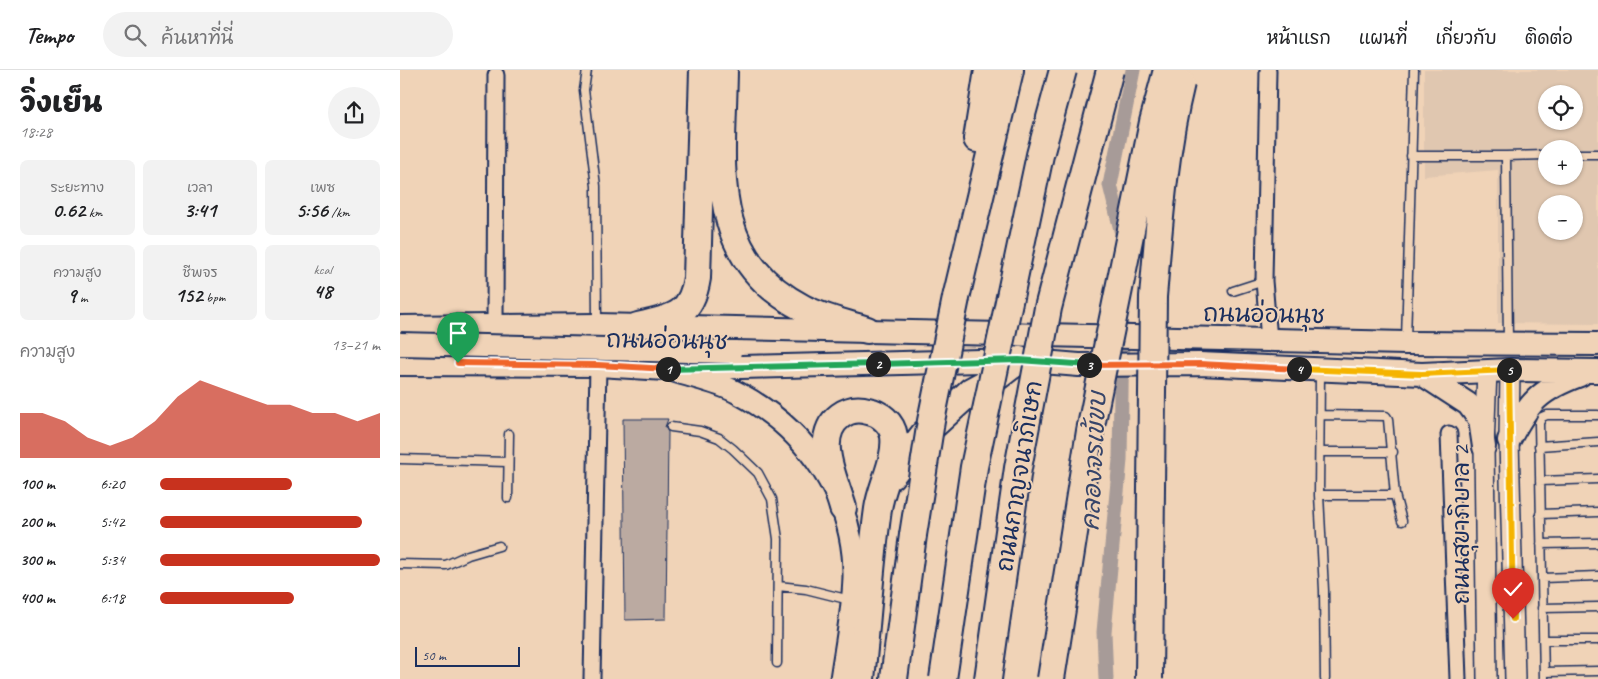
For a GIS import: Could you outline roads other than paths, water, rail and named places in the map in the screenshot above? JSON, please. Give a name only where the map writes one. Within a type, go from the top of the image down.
[{"type":"highway","points":[[638,326],[678,316],[687,308],[695,294],[698,278],[703,70]]},
{"type":"highway","points":[[724,70],[724,192],[728,222],[740,251],[753,271],[775,291],[804,308],[867,330]]},
{"type":"highway","points":[[956,298],[973,164],[988,70]]},
{"type":"highway","points":[[894,679],[922,474],[956,298],[1010,70]]},
{"type":"highway","name":"ถนนกาญจนาภิเษก","points":[[943,679],[974,467],[1040,155],[1063,70]]},
{"type":"highway","name":"ถนนกาญจนาภิเษก","points":[[988,679],[1018,468],[1048,308],[1110,70]]},
{"type":"highway","points":[[1051,679],[1090,431],[1153,122],[1168,70]]},
{"type":"highway","points":[[1149,679],[1153,297],[1158,238],[1174,112],[1184,70]]},
{"type":"highway","points":[[883,487],[907,453],[934,424],[971,391],[997,377],[1019,360]]},
{"type":"highway","points":[[843,508],[828,454],[826,438],[835,420],[848,411],[865,410],[877,413],[893,431],[893,452],[878,508],[861,679]]},
{"type":"main road","name":"ถนนอ่อนนุช","points":[[400,327],[597,325],[1406,343],[1598,344]]},
{"type":"main road","points":[[458,363],[448,360],[440,349],[444,336],[460,326]]},
{"type":"main road","name":"ถนนอ่อนนุช","points":[[872,355],[928,333]]},
{"type":"main road","points":[[1497,343],[1510,370]]},
{"type":"main road","points":[[1487,371],[1497,343]]},
{"type":"main road","name":"ถนนอ่อนนุช","points":[[400,344],[872,355],[932,362]]},
{"type":"main road","name":"ถนนอ่อนนุช","points":[[400,364],[598,365],[666,369],[1019,360],[1079,365],[1200,364],[1422,374],[1510,370],[1596,371]]},
{"type":"main road","points":[[666,369],[738,393],[768,412],[790,432],[819,465],[833,485],[843,508],[852,551],[852,600],[842,679]]},
{"type":"main road","points":[[1509,440],[1524,412],[1552,385],[1596,371]]},
{"type":"main road","points":[[1422,374],[1468,404],[1480,420],[1484,447]]},
{"type":"street","points":[[1268,70],[1264,282],[1269,340]]},
{"type":"street","points":[[494,325],[496,75]]},
{"type":"street","points":[[592,679],[598,365]]},
{"type":"street","name":"ถนนสุขาภิบาล 2","points":[[1510,370],[1509,440],[1515,679]]},
{"type":"street","name":"ถนนสุขาภิบาล 2","points":[[1487,371],[1484,447],[1487,679]]},
{"type":"street","points":[[1450,434],[1458,679]]},
{"type":"lane","points":[[587,70],[584,76],[584,90],[596,186],[597,325]]},
{"type":"lane","points":[[1406,343],[1414,70]]},
{"type":"lane","points":[[1583,154],[1598,154]]},
{"type":"lane","points":[[1411,156],[1538,155]]},
{"type":"lane","points":[[1497,343],[1506,156]]},
{"type":"lane","points":[[1233,291],[1264,282]]},
{"type":"lane","points":[[1320,370],[1319,495],[1324,581],[1324,679]]},
{"type":"lane","points":[[1320,415],[1386,416],[1390,423],[1396,495],[1402,521]]},
{"type":"lane","points":[[1598,415],[1542,417],[1539,423],[1544,676],[1598,671]]},
{"type":"lane","points":[[671,427],[700,431],[719,438],[734,448],[758,473],[772,499],[776,515],[778,586],[777,662]]},
{"type":"lane","points":[[508,498],[507,462],[509,434]]},
{"type":"lane","points":[[1539,446],[1598,442]]},
{"type":"lane","points":[[1320,452],[1393,452]]},
{"type":"lane","points":[[400,459],[507,462]]},
{"type":"lane","points":[[1540,481],[1598,479]]},
{"type":"lane","points":[[1319,495],[1396,495]]},
{"type":"lane","points":[[1540,514],[1598,512]]},
{"type":"lane","points":[[1541,544],[1598,543]]},
{"type":"lane","points":[[400,564],[446,565],[468,555],[499,546]]},
{"type":"lane","points":[[1542,578],[1598,576]]},
{"type":"lane","points":[[778,586],[806,589],[852,600]]},
{"type":"lane","points":[[1542,608],[1598,607]]},
{"type":"lane","points":[[1543,640],[1598,640]]},
{"type":"waterway","name":"คลองจรเข้ขบ","points":[[1124,242],[1110,185],[1133,70]]},
{"type":"waterway","name":"คลองจรเข้ขบ","points":[[1106,679],[1104,632],[1120,460],[1122,327]]}]
